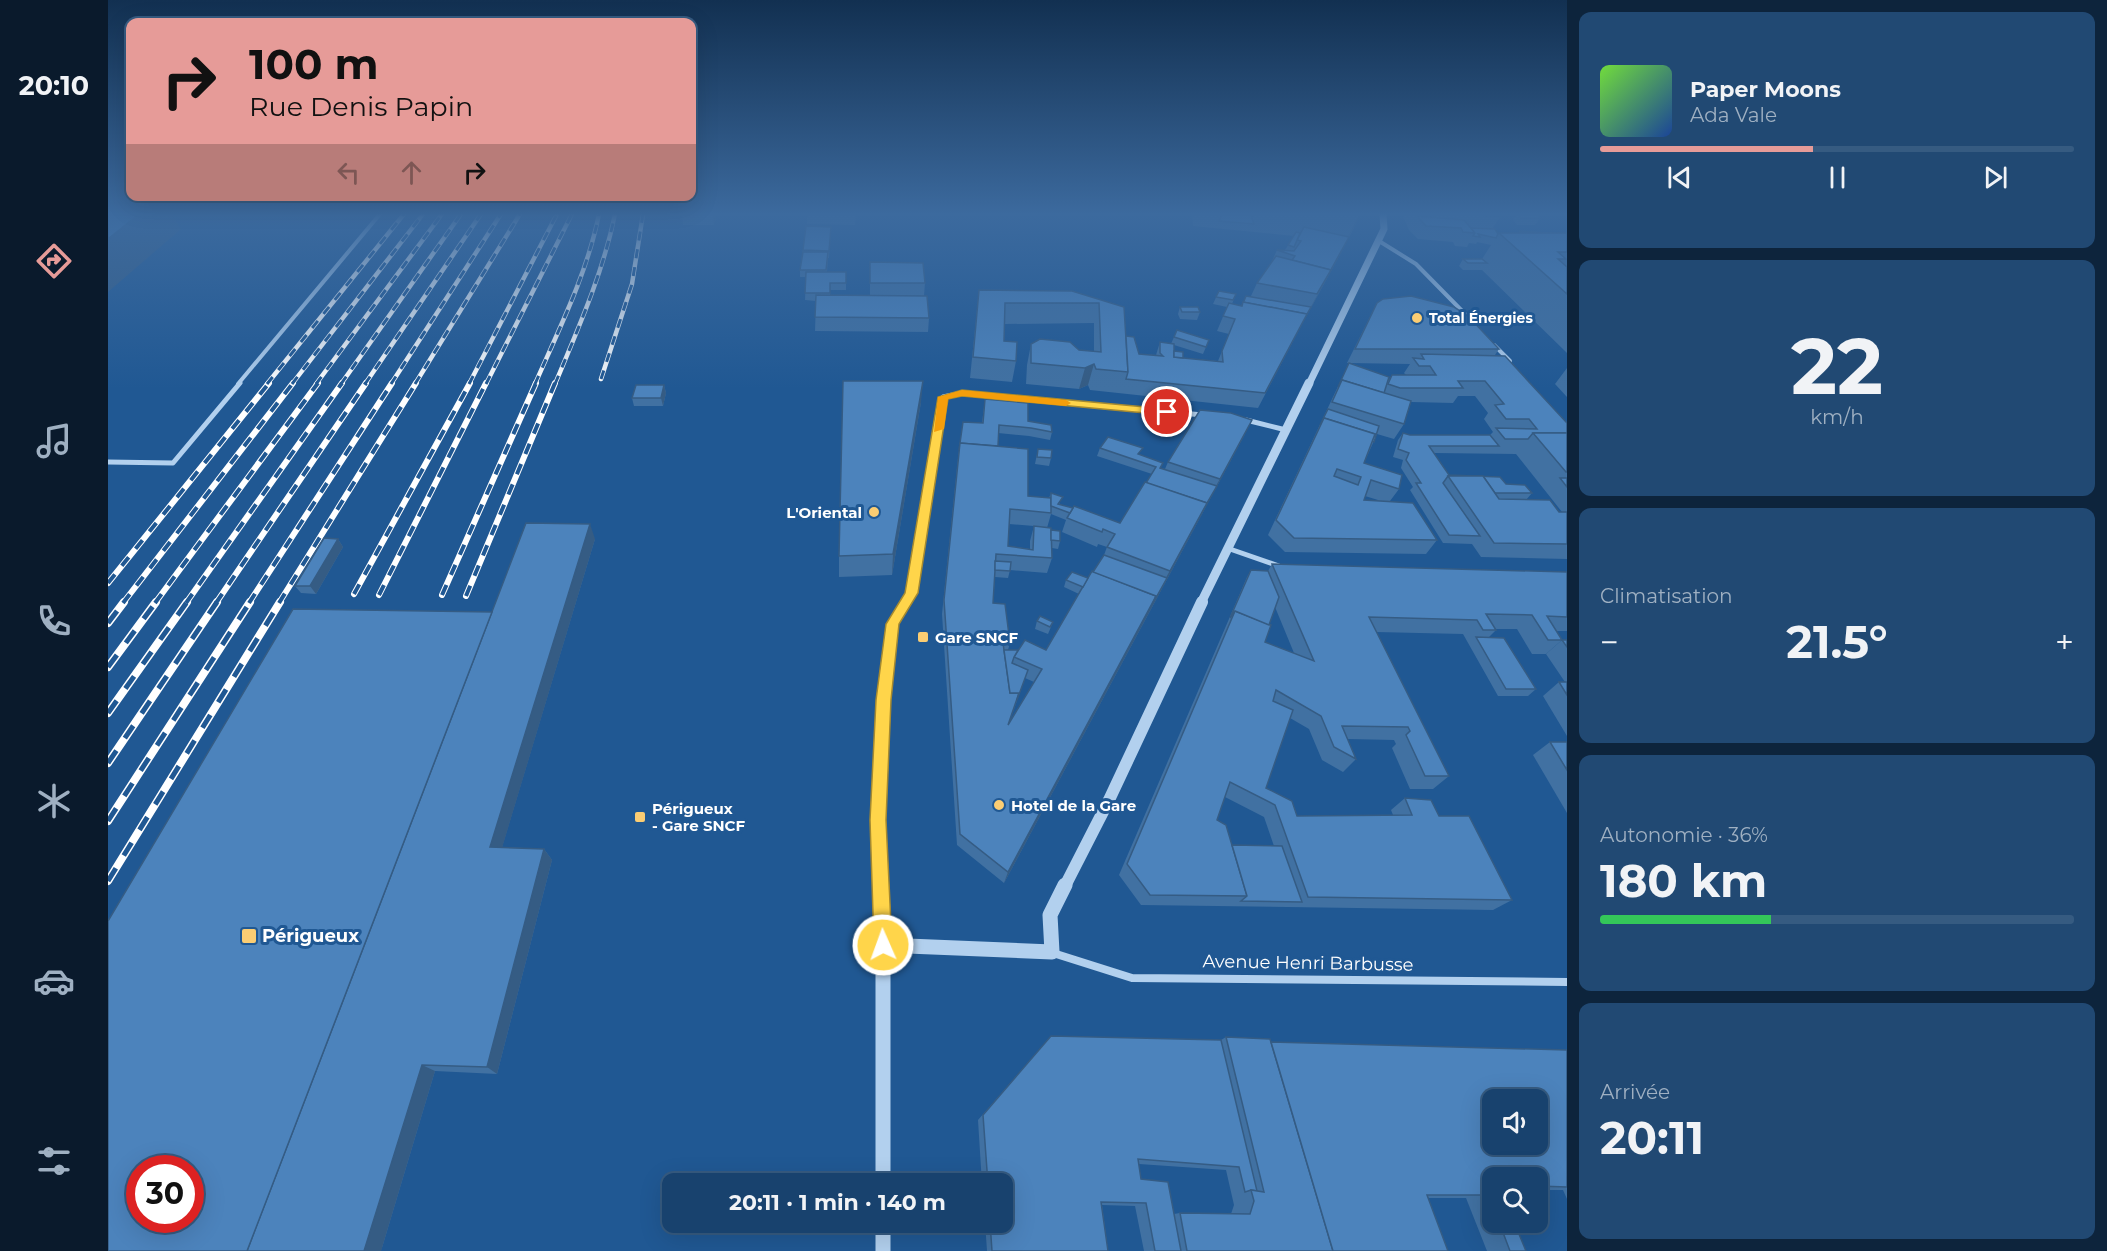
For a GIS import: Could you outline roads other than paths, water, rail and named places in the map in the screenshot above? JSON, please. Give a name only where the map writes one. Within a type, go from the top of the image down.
[{"type":"street","points":[[108,462],[173,463],[331,272]]},
{"type":"street","points":[[883,945],[1052,952],[1050,915],[1109,800],[1227,548],[1364,272]]},
{"type":"street","points":[[1424,272],[1475,324]]},
{"type":"street","points":[[1491,342],[1514,366]]},
{"type":"street","points":[[883,1173],[883,945],[878,820],[886,678],[892,624],[911,593],[944,397],[962,393],[1211,416]]},
{"type":"street","points":[[1235,418],[1258,421],[1286,430]]},
{"type":"street","points":[[1227,548],[1279,566],[1291,567]]},
{"type":"street","name":"Avenue Henri Barbusse","points":[[1052,952],[1132,978],[1567,982]]},
{"type":"street","points":[[883,1233],[883,1251]]},
{"type":"railway","points":[[267,384],[357,272]]},
{"type":"railway","points":[[292,384],[378,272]]},
{"type":"railway","points":[[316,384],[399,272]]},
{"type":"railway","points":[[341,384],[420,272]]},
{"type":"railway","points":[[365,384],[441,272]]},
{"type":"railway","points":[[391,384],[463,272]]},
{"type":"railway","points":[[415,384],[484,272]]},
{"type":"railway","points":[[469,384],[527,272]]},
{"type":"railway","points":[[486,384],[542,272]]},
{"type":"railway","points":[[535,384],[582,272]]},
{"type":"railway","points":[[555,384],[599,272]]},
{"type":"railway","points":[[601,379],[634,272]]},
{"type":"railway","points":[[108,583],[269,383]]},
{"type":"railway","points":[[123,603],[293,383]]},
{"type":"railway","points":[[155,603],[318,383]]},
{"type":"railway","points":[[186,603],[342,383]]},
{"type":"railway","points":[[216,603],[366,383]]},
{"type":"railway","points":[[249,603],[392,383]]},
{"type":"railway","points":[[279,603],[416,383]]},
{"type":"railway","points":[[354,594],[470,383]]},
{"type":"railway","points":[[379,595],[486,383]]},
{"type":"railway","points":[[442,595],[536,383]]},
{"type":"railway","points":[[466,596],[555,383]]},
{"type":"railway","points":[[108,623],[124,602]]},
{"type":"railway","points":[[108,667],[156,602]]},
{"type":"railway","points":[[108,713],[187,602]]},
{"type":"railway","points":[[108,763],[217,602]]},
{"type":"railway","points":[[108,821],[250,602]]},
{"type":"railway","points":[[108,881],[280,602]]},
{"type":"place","name":"Total Énergies","points":[[1417,318]]},
{"type":"place","name":"L'Oriental","points":[[874,512]]},
{"type":"place","name":"Gare SNCF","points":[[923,637]]},
{"type":"place","name":"Hotel de la Gare","points":[[999,805]]},
{"type":"place","name":"Périgueux - Gare SNCF","points":[[640,817]]},
{"type":"place","name":"Périgueux","points":[[249,936]]}]
